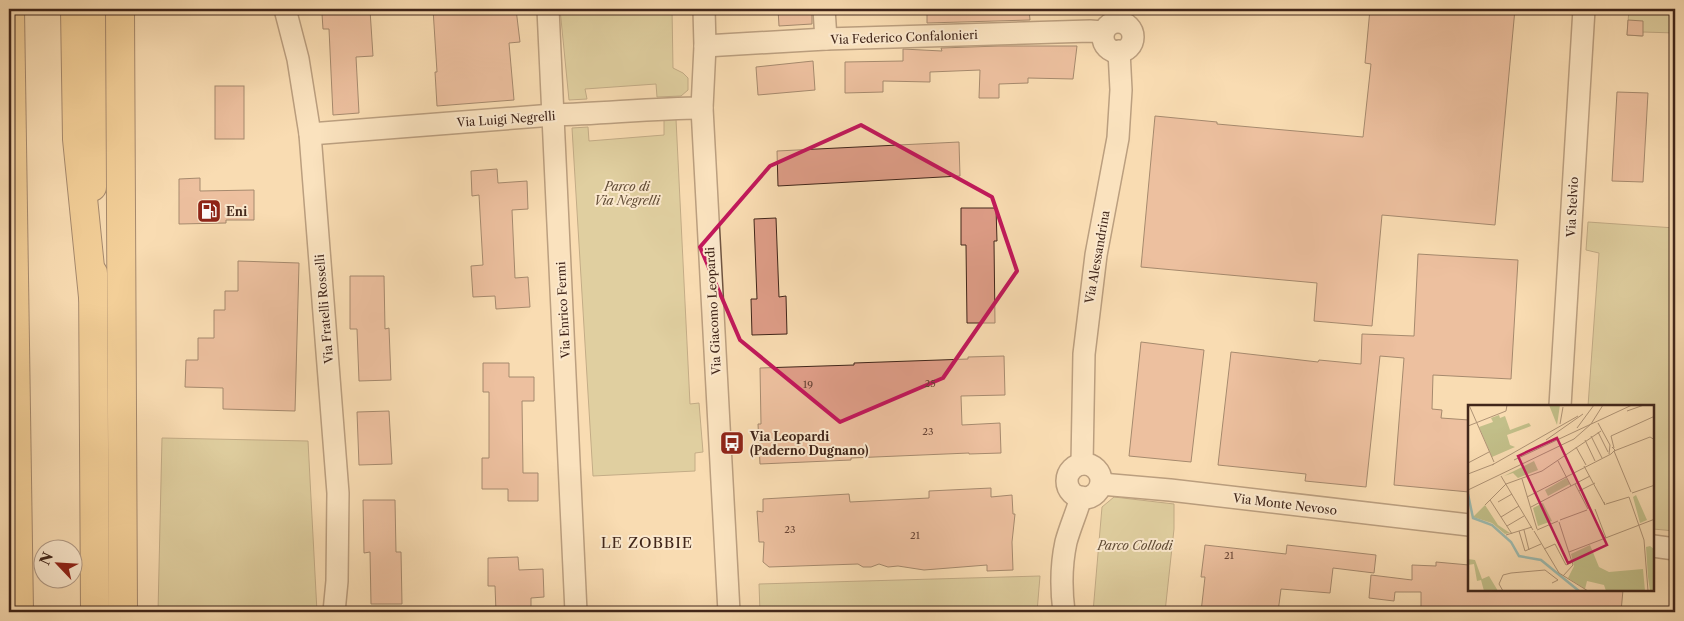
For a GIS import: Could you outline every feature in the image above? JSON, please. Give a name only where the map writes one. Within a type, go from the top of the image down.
[{"type":"highway","points":[[10,9],[19,612]]},
{"type":"highway","points":[[75,9],[77,139],[93,297]]},
{"type":"highway","points":[[91,9],[95,612]]},
{"type":"highway","points":[[120,9],[124,612]]},
{"type":"street","name":"Via Fratelli Rosselli","points":[[285,9],[298,58],[310,134],[338,493],[337,581],[334,612]]},
{"type":"street","name":"Via Enrico Fermi","points":[[548,9],[576,612]]},
{"type":"street","name":"Via Giacomo Leopardi","points":[[704,9],[705,46],[702,108],[729,612]]},
{"type":"street","points":[[824,9],[826,40]]},
{"type":"street","name":"Via Stelvio","points":[[1560,405],[1584,9]]},
{"type":"street","name":"Via Federico Confalonieri","points":[[705,46],[1090,30],[1115,21]]},
{"type":"street","name":"Via Alessandrina","points":[[1082,464],[1084,354],[1095,264],[1118,138],[1121,90],[1119,51],[1129,47],[1132,37],[1130,27],[1115,21]]},
{"type":"street","name":"Via Luigi Negrelli","points":[[310,134],[553,115],[702,108]]},
{"type":"street","points":[[1082,464],[1087,464],[1097,469],[1101,484],[1096,493],[1086,498],[1080,497],[1071,491],[1068,480],[1072,470],[1082,464]]},
{"type":"street","name":"Via Monte Nevoso","points":[[1101,484],[1170,490],[1468,525]]},
{"type":"street","points":[[1064,612],[1063,562],[1066,542],[1080,497]]},
{"type":"street","points":[[1654,546],[1675,549]]},
{"type":"highlighted area","points":[[861,125],[992,197],[1017,271],[943,378],[840,422],[740,340],[700,247],[770,166]]},
{"type":"green space","points":[[560,9],[672,9],[673,68],[688,78],[688,90],[681,96],[657,97],[656,84],[585,89],[587,99],[569,100]]},
{"type":"green space","points":[[1629,9],[1675,9],[1675,33],[1643,32],[1642,36],[1627,35]]},
{"type":"green space","name":"Parco di Via Negrelli","points":[[664,119],[676,119],[690,404],[699,403],[703,452],[695,453],[695,471],[593,476],[572,128],[588,127],[589,141],[664,135]]},
{"type":"green space","points":[[1588,222],[1675,228],[1675,531],[1654,529],[1654,405],[1588,405],[1599,253],[1586,250]]},
{"type":"green space","points":[[162,438],[308,441],[317,612],[158,612]]},
{"type":"green space","name":"Parco Collodi","points":[[1114,497],[1174,504],[1174,529],[1165,612],[1093,612],[1102,507]]},
{"type":"green space","points":[[1040,576],[1037,612],[760,612],[759,584]]},
{"type":"building","points":[[433,9],[516,9],[520,42],[509,43],[514,100],[437,106]]},
{"type":"building","points":[[778,9],[812,9],[812,24],[779,26]]},
{"type":"building","points":[[927,9],[1029,9],[1030,20],[927,23]]},
{"type":"building","points":[[1370,9],[1515,9],[1495,225],[1382,215],[1372,326],[1314,321],[1317,283],[1141,267],[1155,116],[1217,122],[1217,124],[1363,137],[1371,64],[1365,63]]},
{"type":"building","points":[[370,10],[373,56],[356,57],[359,113],[333,115],[329,29],[323,29],[322,14]]},
{"type":"building","points":[[1628,20],[1643,21],[1643,36],[1627,35]]},
{"type":"building","points":[[1077,46],[1073,79],[1028,78],[1028,83],[999,84],[999,98],[979,98],[980,70],[930,72],[930,82],[883,81],[883,92],[845,93],[845,62],[903,61],[903,49],[942,51],[941,48]]},
{"type":"building","points":[[813,61],[815,90],[758,95],[756,67]]},
{"type":"building","points":[[215,86],[244,86],[244,139],[215,139]]},
{"type":"building","points":[[1617,92],[1648,93],[1643,182],[1612,181]]},
{"type":"building","points":[[959,142],[960,176],[778,186],[777,151]]},
{"type":"building","points":[[497,169],[498,183],[527,181],[528,209],[512,210],[515,278],[528,277],[530,307],[496,309],[495,296],[473,297],[471,266],[483,265],[479,195],[472,196],[471,171]]},
{"type":"building","points":[[200,178],[200,191],[254,190],[254,220],[226,220],[226,223],[179,224],[179,179]]},
{"type":"building","points":[[961,208],[996,208],[997,241],[994,241],[995,323],[967,323],[966,245],[961,245]]},
{"type":"building","points":[[776,218],[779,297],[786,296],[787,334],[752,335],[751,299],[757,299],[754,219]]},
{"type":"building","points":[[1418,254],[1518,260],[1511,379],[1433,375],[1432,409],[1442,410],[1441,418],[1468,420],[1468,492],[1394,485],[1404,358],[1380,356],[1366,487],[1305,481],[1306,474],[1218,465],[1231,352],[1318,362],[1319,360],[1361,364],[1362,334],[1414,336]]},
{"type":"building","points":[[238,261],[299,263],[295,411],[223,409],[223,388],[185,387],[186,360],[198,360],[198,338],[214,338],[214,310],[225,310],[225,291],[238,291]]},
{"type":"building","points":[[350,276],[384,276],[385,329],[389,328],[391,380],[359,381],[357,329],[350,329]]},
{"type":"building","points":[[1141,342],[1204,350],[1191,462],[1129,456]]},
{"type":"building","points":[[1004,356],[1005,395],[961,396],[962,425],[1000,423],[1001,453],[851,458],[851,460],[760,464],[758,424],[761,424],[760,368],[854,365],[854,363]]},
{"type":"building","points":[[483,363],[509,363],[509,377],[534,377],[534,401],[522,401],[523,473],[538,473],[538,501],[508,501],[508,489],[482,489],[482,458],[489,458],[489,392],[483,392]]},
{"type":"building","points":[[389,411],[392,464],[359,465],[357,412]]},
{"type":"building","points":[[991,488],[991,497],[1012,495],[1013,514],[1015,514],[1012,542],[1013,570],[987,571],[987,565],[924,570],[898,566],[888,567],[879,564],[871,567],[863,567],[858,564],[769,567],[763,562],[764,542],[759,542],[757,511],[763,512],[763,499],[849,494],[850,502],[929,498],[929,491]]},
{"type":"building","points":[[363,500],[395,500],[396,552],[401,552],[402,604],[371,604],[370,552],[364,553]]},
{"type":"building","points":[[1205,545],[1286,554],[1287,545],[1376,555],[1374,573],[1333,568],[1330,593],[1281,589],[1278,612],[1201,612],[1205,577],[1201,577]]},
{"type":"building","points":[[518,557],[519,570],[543,569],[544,597],[531,598],[531,612],[496,612],[495,586],[488,586],[488,558]]},
{"type":"building","points":[[1436,562],[1468,565],[1468,591],[1623,591],[1621,612],[1421,612],[1421,592],[1395,592],[1394,601],[1369,598],[1371,575],[1412,580],[1412,565],[1436,566]]},
{"type":"place","name":"Eni","points":[[209,211]]},
{"type":"place","name":"Via Leopardi (Paderno Dugnano)","points":[[732,443]]},
{"type":"district","name":"LE ZOBBIE","points":[[647,542]]}]
